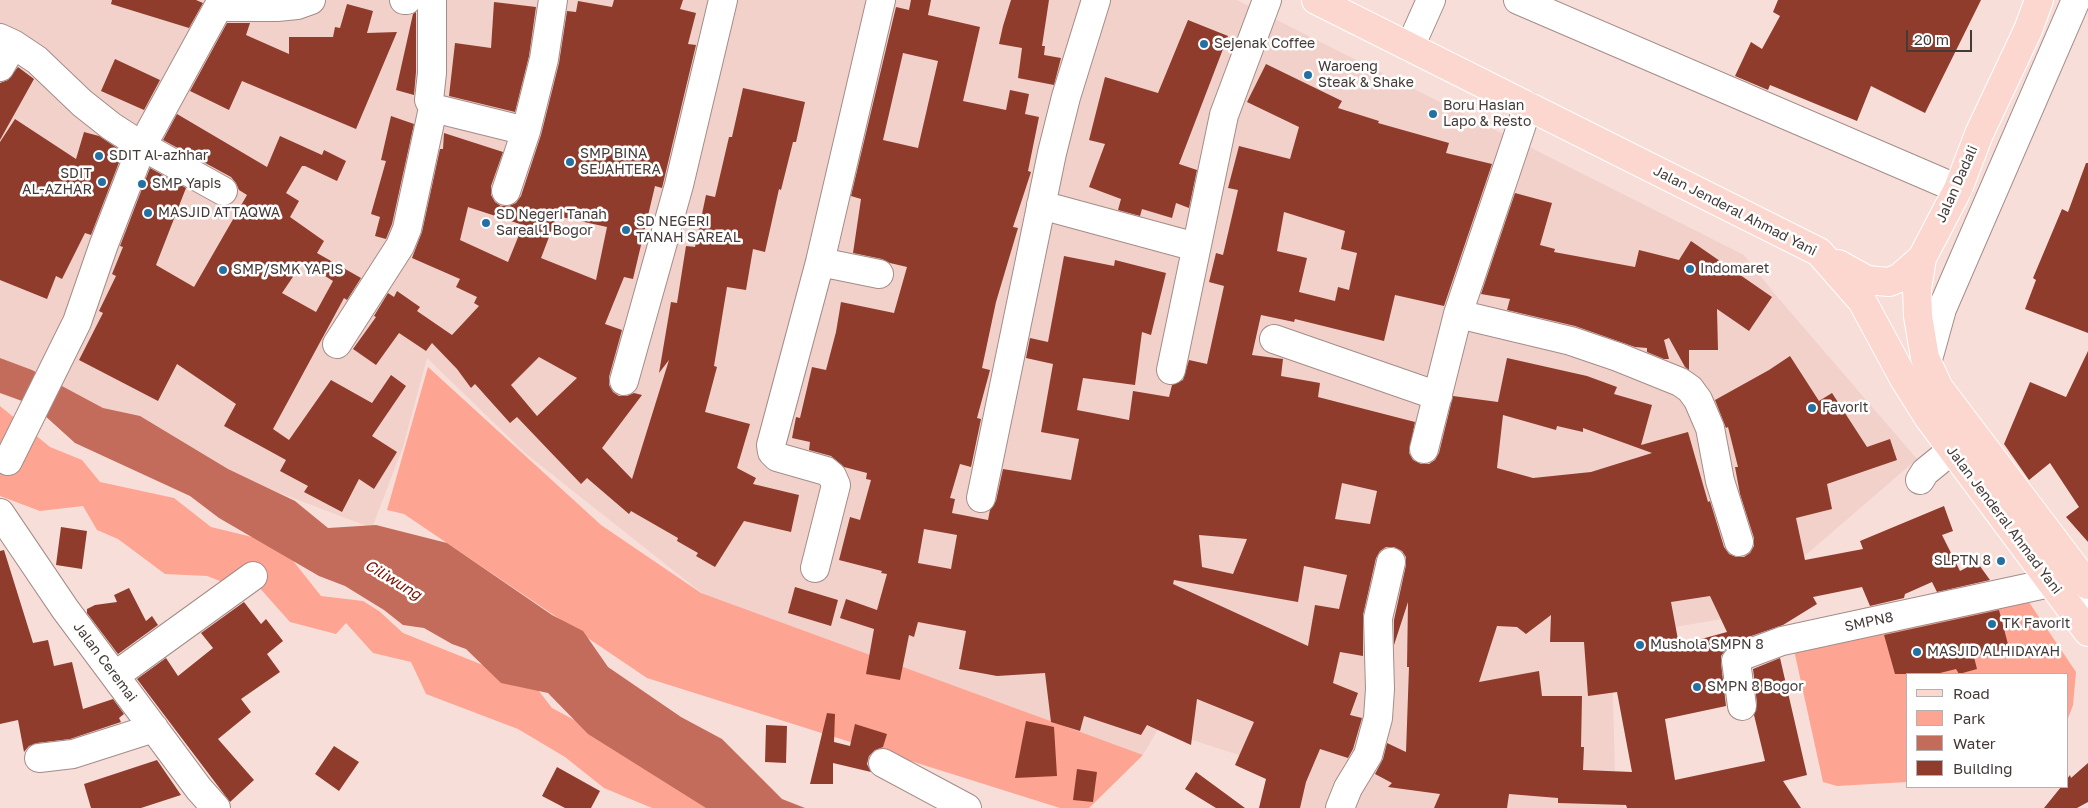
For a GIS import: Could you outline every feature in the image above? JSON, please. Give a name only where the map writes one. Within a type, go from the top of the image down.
[{"type":"main road","name":"Jalan Jenderal Ahmad Yani","points":[[1316,0],[1818,252],[1866,307],[1913,394],[1952,450],[2088,632]]},
{"type":"main road","name":"Jalan Dadali","points":[[1929,369],[1918,316],[1918,289],[1922,258],[1958,189],[1979,134],[2028,30],[2039,0]]},
{"type":"main road","points":[[1818,252],[1867,280],[1876,282],[1889,282],[1899,278],[1922,258]]},
{"type":"main road","name":"Jalan Jenderal Ahmad Yani","points":[[1929,369],[1939,388],[2088,586]]},
{"type":"street","points":[[8,461],[77,322],[104,244],[142,146],[221,3],[278,7],[297,5],[310,0]]},
{"type":"street","points":[[337,344],[400,246],[407,229],[433,108],[429,100],[432,73],[432,0]]},
{"type":"street","points":[[506,191],[526,132],[544,59],[553,0]]},
{"type":"street","points":[[624,381],[679,185],[723,0]]},
{"type":"street","points":[[816,568],[836,485],[832,476],[826,470],[777,457],[772,452],[771,445],[820,262],[881,0]]},
{"type":"street","points":[[980,498],[1041,205],[1066,97],[1096,0]]},
{"type":"street","points":[[1170,370],[1224,115],[1267,0]]},
{"type":"street","points":[[1410,47],[1431,0]]},
{"type":"street","points":[[1518,0],[1958,189]]},
{"type":"street","points":[[1929,369],[1942,309],[2076,0]]},
{"type":"street","points":[[2028,30],[2062,34]]},
{"type":"street","points":[[0,67],[7,41],[37,60],[82,103],[111,126],[142,146],[223,191]]},
{"type":"street","points":[[1424,449],[1458,314],[1528,106]]},
{"type":"street","points":[[433,108],[526,132]]},
{"type":"street","points":[[1979,134],[2014,146]]},
{"type":"street","points":[[1041,205],[1196,247]]},
{"type":"street","points":[[1944,214],[1981,222]]},
{"type":"street","points":[[820,262],[879,274]]},
{"type":"street","points":[[1458,314],[1571,341],[1618,357],[1680,382],[1690,389],[1698,400],[1710,428],[1720,481],[1739,542]]},
{"type":"street","points":[[1274,339],[1438,396]]},
{"type":"street","points":[[1920,480],[1925,472],[1952,450]]},
{"type":"street","name":"Jalan Ceremai","points":[[0,513],[65,609],[154,728],[203,802]]},
{"type":"street","points":[[1340,808],[1348,788],[1368,755],[1378,718],[1380,689],[1378,618],[1391,562]]},
{"type":"street","points":[[116,675],[253,576]]},
{"type":"street","points":[[2050,583],[2088,594]]},
{"type":"street","name":"SMPN8","points":[[1742,706],[1736,661],[1742,656],[1782,641],[2050,583]]},
{"type":"street","points":[[39,758],[73,754],[154,728]]},
{"type":"street","points":[[884,763],[967,808]]},
{"type":"shaded area","points":[[0,0],[1237,0],[1744,255],[1774,293],[1917,459],[1734,617],[1615,637],[1612,664],[1615,774],[1624,808],[1285,808],[1295,773],[1158,729],[1143,755],[897,692],[712,601],[525,453],[427,358],[403,447],[372,528],[0,387]]},
{"type":"green space","points":[[428,367],[601,525],[701,593],[1143,755],[1089,808],[1060,808],[647,678],[404,514],[387,510]]},
{"type":"green space","points":[[0,406],[50,447],[82,460],[100,482],[174,498],[211,527],[252,537],[276,536],[321,596],[363,601],[379,611],[403,633],[535,686],[552,708],[738,808],[652,808],[604,788],[565,757],[518,729],[426,694],[411,662],[373,653],[346,623],[336,634],[290,622],[257,585],[241,589],[207,576],[165,574],[118,539],[97,530],[83,506],[40,511],[0,496]]},
{"type":"green space","points":[[2014,580],[2076,672],[2073,705],[2068,718],[2068,673],[1906,673],[1906,782],[1837,786],[1823,782],[1794,650]]},
{"type":"water","name":"Ciliwung","points":[[0,358],[32,370],[103,408],[140,416],[228,469],[295,501],[328,528],[376,525],[447,543],[552,615],[583,631],[608,667],[681,717],[722,739],[782,799],[805,808],[706,808],[588,734],[548,693],[501,683],[466,649],[452,644],[424,628],[403,625],[384,610],[345,586],[319,576],[219,518],[190,496],[75,443],[33,405],[0,393]]},
{"type":"building","points":[[112,0],[196,0],[203,3],[189,28],[111,4]]},
{"type":"building","points":[[614,0],[683,0],[680,9],[696,13],[688,44],[696,45],[662,188],[655,186],[633,279],[624,277],[605,324],[622,330],[609,377],[609,385],[613,392],[619,396],[627,396],[634,393],[642,395],[602,448],[632,479],[669,360],[659,373],[671,302],[677,303],[686,246],[695,247],[706,195],[715,197],[729,137],[732,137],[743,88],[805,102],[796,142],[793,142],[781,190],[779,189],[765,252],[753,249],[746,290],[727,287],[714,366],[717,367],[705,412],[750,424],[737,468],[756,478],[753,484],[799,495],[791,532],[744,521],[715,567],[696,556],[698,553],[677,541],[678,538],[631,511],[629,514],[587,478],[581,484],[517,417],[510,423],[475,384],[471,388],[457,369],[432,343],[426,351],[399,333],[376,365],[353,349],[376,317],[374,316],[388,293],[394,297],[397,291],[420,307],[417,311],[452,335],[479,306],[474,303],[477,297],[456,287],[460,279],[412,258],[422,232],[440,149],[443,149],[444,133],[503,152],[491,186],[491,195],[495,202],[501,206],[509,206],[516,203],[521,196],[541,135],[559,63],[567,11],[576,12],[578,1],[612,7]],"holes":[[[468,207],[523,225],[508,262],[460,240]],[[557,216],[607,227],[596,280],[541,258]],[[539,357],[577,378],[537,416],[511,385]]]},
{"type":"building","points":[[911,0],[931,0],[928,15],[980,27],[963,101],[1006,110],[1010,90],[1029,94],[1025,114],[1039,117],[1028,171],[1031,172],[1013,227],[1018,228],[996,302],[982,368],[990,370],[977,418],[981,419],[971,467],[960,464],[950,498],[955,499],[952,513],[988,520],[990,510],[996,501],[1003,469],[1071,480],[1079,439],[1041,432],[1053,364],[1026,358],[1030,338],[1048,342],[1064,256],[1114,266],[1115,260],[1166,273],[1151,335],[1142,332],[1135,385],[1083,378],[1077,410],[1129,420],[1133,391],[1169,397],[1172,385],[1183,380],[1189,360],[1207,364],[1224,286],[1209,282],[1216,253],[1223,255],[1238,190],[1228,188],[1239,146],[1290,159],[1299,127],[1247,102],[1266,64],[1342,101],[1338,108],[1379,121],[1378,123],[1449,143],[1446,153],[1492,164],[1444,306],[1395,295],[1384,341],[1295,319],[1294,322],[1261,315],[1252,355],[1283,359],[1281,376],[1320,383],[1318,397],[1415,422],[1409,453],[1413,460],[1421,464],[1429,464],[1435,460],[1439,453],[1453,396],[1498,402],[1507,358],[1587,376],[1617,387],[1614,394],[1652,405],[1641,445],[1688,432],[1708,502],[1710,501],[1724,547],[1729,554],[1736,557],[1744,557],[1750,553],[1754,546],[1754,538],[1740,494],[1735,467],[1738,467],[1728,427],[1726,428],[1715,400],[1790,356],[1819,401],[1832,393],[1867,447],[1890,439],[1897,460],[1827,484],[1832,509],[1796,518],[1805,560],[1863,549],[1860,541],[1944,506],[1953,531],[1942,535],[1960,571],[1977,562],[1990,580],[1937,592],[1932,582],[1905,594],[1904,598],[1870,606],[1862,587],[1813,597],[1817,604],[1783,625],[1737,641],[1726,649],[1721,656],[1721,663],[1726,706],[1665,719],[1675,780],[1765,761],[1754,715],[1757,704],[1753,669],[1780,658],[1807,775],[1783,781],[1801,808],[1627,808],[1626,805],[1558,803],[1558,798],[1509,794],[1507,808],[1434,808],[1440,794],[1388,787],[1392,783],[1375,774],[1383,759],[1387,743],[1406,752],[1409,667],[1407,667],[1408,602],[1394,645],[1394,620],[1406,557],[1402,551],[1394,547],[1386,547],[1380,551],[1376,558],[1363,615],[1363,656],[1340,652],[1333,683],[1358,693],[1350,715],[1362,718],[1353,749],[1348,758],[1320,749],[1306,782],[1300,808],[1259,808],[1266,779],[1235,765],[1254,722],[1197,699],[1191,745],[1147,725],[1141,735],[1084,716],[1080,731],[1051,722],[1045,673],[997,676],[959,669],[966,631],[918,622],[914,637],[909,635],[900,680],[866,674],[874,629],[840,618],[846,599],[877,610],[887,574],[839,560],[850,517],[860,520],[871,480],[866,479],[867,473],[844,467],[831,456],[809,450],[810,442],[792,438],[796,417],[800,418],[812,367],[826,370],[836,332],[841,302],[894,313],[907,267],[853,253],[861,199],[851,196],[896,7],[909,10]],"holes":[[[903,53],[938,61],[918,148],[883,140]],[[1284,212],[1345,231],[1341,249],[1357,253],[1349,290],[1338,287],[1335,301],[1299,292],[1307,258],[1277,251]],[[1503,415],[1556,430],[1557,426],[1583,432],[1583,428],[1652,453],[1591,472],[1533,478],[1497,468]],[[1342,483],[1377,491],[1370,524],[1335,519]],[[924,529],[957,535],[951,569],[918,563]],[[1199,535],[1247,539],[1233,574],[1202,567]],[[1304,566],[1347,575],[1339,609],[1315,605],[1308,646],[1173,584],[1174,580],[1298,602]],[[1710,596],[1727,632],[1679,645],[1671,602]],[[1551,615],[1550,642],[1584,642],[1588,696],[1617,692],[1632,772],[1583,770],[1584,747],[1581,747],[1582,696],[1542,696],[1539,671],[1479,682],[1497,626],[1517,627],[1526,634]]]},
{"type":"building","points":[[1011,0],[1049,0],[1042,46],[1045,46],[1044,55],[1061,58],[1054,85],[1018,78],[1022,48],[999,44]]},
{"type":"building","points":[[1778,0],[1981,0],[1925,113],[1871,86],[1857,121],[1770,85],[1768,90],[1735,76],[1751,42],[1762,49],[1780,16],[1773,12]]},
{"type":"building","points":[[494,2],[536,7],[529,56],[515,112],[449,96],[455,43],[491,48]]},
{"type":"building","points":[[347,4],[373,11],[367,33],[397,32],[356,129],[242,81],[229,110],[190,91],[227,23],[250,23],[246,35],[289,54],[289,37],[333,37],[335,27],[340,28]]},
{"type":"building","points":[[416,12],[414,95],[396,90],[413,14]]},
{"type":"building","points":[[1188,20],[1228,36],[1179,164],[1197,170],[1189,208],[1176,203],[1172,218],[1142,209],[1140,216],[1118,210],[1121,199],[1089,187],[1105,144],[1089,140],[1105,77],[1158,93]]},
{"type":"building","points":[[115,59],[160,80],[144,110],[101,91]]},
{"type":"building","points":[[18,67],[34,79],[0,140],[0,83],[8,80]]},
{"type":"building","points":[[177,114],[267,167],[280,136],[322,155],[324,150],[346,161],[337,181],[302,166],[286,193],[299,201],[290,217],[324,241],[317,253],[361,278],[347,300],[344,298],[273,429],[289,440],[331,380],[372,403],[391,375],[406,386],[372,436],[397,452],[374,489],[359,479],[342,512],[304,492],[308,486],[280,471],[286,460],[224,426],[236,404],[177,364],[158,401],[79,360],[103,313],[99,311],[116,276],[112,274],[123,247],[120,246],[150,168],[186,188],[156,265],[194,287],[247,195],[239,190],[231,177],[163,140]],"holes":[[[303,262],[333,281],[316,312],[282,293]]]},
{"type":"building","points":[[391,116],[414,124],[392,224],[386,239],[375,236],[380,217],[371,214],[386,161],[381,160]]},
{"type":"building","points":[[15,119],[76,159],[84,132],[99,136],[123,152],[91,235],[85,233],[62,279],[56,276],[47,299],[0,280],[0,142]]},
{"type":"building","points":[[2086,163],[2088,163],[2088,333],[2025,309],[2036,280],[2033,278],[2062,209],[2068,212]]},
{"type":"building","points":[[1515,193],[1552,203],[1540,245],[1555,249],[1554,252],[1635,267],[1639,250],[1679,260],[1691,241],[1772,297],[1749,331],[1717,309],[1718,350],[1689,350],[1689,370],[1685,367],[1669,338],[1664,340],[1669,359],[1664,359],[1647,352],[1647,348],[1635,347],[1575,326],[1507,310],[1510,299],[1481,294]]},
{"type":"building","points":[[2088,351],[2088,542],[2066,517],[2079,507],[2050,463],[2029,480],[2004,444],[2030,382],[2066,397]]},
{"type":"building","points":[[61,527],[87,531],[82,569],[56,565]]},
{"type":"building","points":[[4,550],[33,643],[48,640],[54,666],[72,662],[83,709],[113,699],[124,714],[119,718],[121,722],[70,739],[37,743],[29,746],[24,752],[18,720],[0,724],[0,551]]},
{"type":"building","points":[[795,587],[838,600],[831,626],[788,613]]},
{"type":"building","points":[[129,588],[146,621],[152,616],[158,625],[118,654],[87,613],[87,609],[95,605],[117,602],[114,595]]},
{"type":"building","points":[[244,602],[261,624],[266,619],[283,641],[267,654],[280,672],[241,699],[251,712],[218,739],[254,780],[230,802],[137,679],[166,658],[178,676],[213,648],[201,633]]},
{"type":"building","points":[[1999,610],[2009,648],[1974,657],[1977,669],[1963,673],[1958,673],[1956,669],[1940,673],[1895,674],[1884,635]]},
{"type":"building","points":[[827,713],[835,714],[834,742],[850,746],[855,724],[887,734],[883,747],[875,750],[869,756],[867,764],[871,772],[833,763],[833,784],[810,784]]},
{"type":"building","points":[[1026,721],[1054,727],[1057,776],[1015,778]]},
{"type":"building","points":[[766,725],[787,726],[786,763],[765,762]]},
{"type":"building","points":[[334,746],[359,762],[339,791],[315,774]]},
{"type":"building","points":[[157,760],[181,795],[141,808],[91,808],[84,784]]},
{"type":"building","points":[[2088,763],[2088,802],[2077,808],[2044,808],[2060,788],[2068,788],[2068,778],[2070,775],[2071,778]]},
{"type":"building","points":[[557,767],[600,791],[591,808],[565,808],[542,796]]},
{"type":"building","points":[[1077,769],[1097,772],[1093,802],[1073,800]]},
{"type":"building","points":[[1196,772],[1245,808],[1216,808],[1185,789]]},
{"type":"place","name":"Sejenak Coffee","points":[[1204,44]]},
{"type":"place","name":"Waroeng Steak & Shake","points":[[1308,75]]},
{"type":"place","name":"Boru Hasian Lapo & Resto","points":[[1433,114]]},
{"type":"place","name":"SDIT Al-azhhar","points":[[99,156]]},
{"type":"place","name":"SMP BINA SEJAHTERA","points":[[570,162]]},
{"type":"place","name":"SDIT AL-AZHAR","points":[[102,182]]},
{"type":"place","name":"SMP Yapis","points":[[142,184]]},
{"type":"place","name":"MASJID ATTAQWA","points":[[148,213]]},
{"type":"place","name":"SD Negeri Tanah Sareal 1 Bogor","points":[[486,223]]},
{"type":"place","name":"SD NEGERI TANAH SAREAL","points":[[626,230]]},
{"type":"place","name":"Indomaret","points":[[1690,269]]},
{"type":"place","name":"SMP/SMK YAPIS","points":[[223,270]]},
{"type":"place","name":"Favorit","points":[[1812,408]]},
{"type":"place","name":"SLPTN 8","points":[[2001,561]]},
{"type":"place","name":"TK Favorit","points":[[1992,624]]},
{"type":"place","name":"Mushola SMPN 8","points":[[1640,645]]},
{"type":"place","name":"MASJID ALHIDAYAH","points":[[1917,652]]},
{"type":"place","name":"SMPN 8 Bogor","points":[[1697,687]]}]
